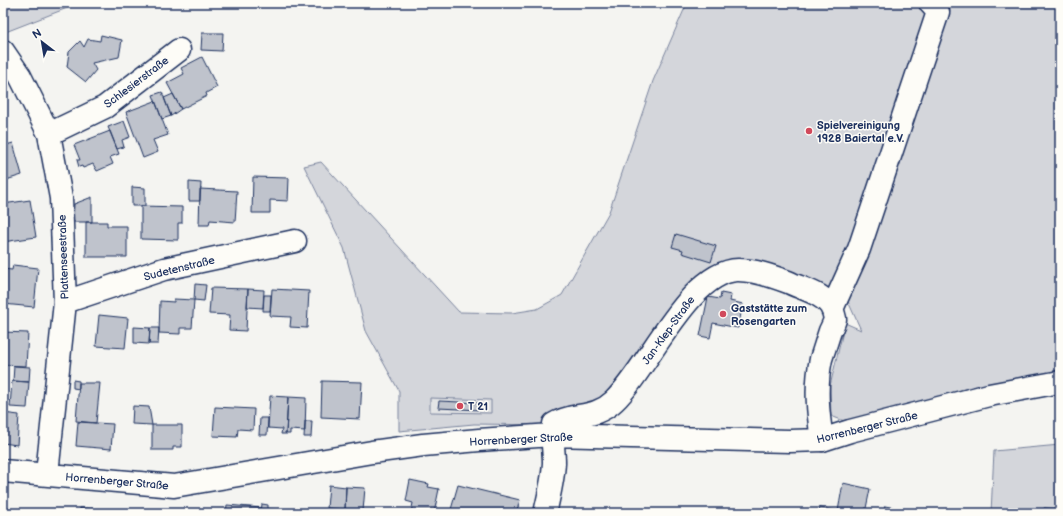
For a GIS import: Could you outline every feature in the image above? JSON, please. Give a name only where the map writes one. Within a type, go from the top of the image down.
[{"type":"street","points":[[822,440],[817,401],[818,380],[821,359],[835,319],[832,309],[859,249],[938,12],[930,3]]},
{"type":"street","name":"Schlesierstraße","points":[[49,134],[105,107],[179,50]]},
{"type":"street","name":"Plattenseestraße","points":[[3,51],[20,76],[49,134],[61,198],[65,302],[47,474]]},
{"type":"street","name":"Sudetenstraße","points":[[65,302],[164,270],[294,241]]},
{"type":"street","name":"Jan-Klep-Straße","points":[[552,435],[554,424],[561,420],[590,415],[603,409],[615,400],[682,307],[695,293],[724,273],[738,270],[770,274],[824,299],[832,309]]},
{"type":"street","name":"Horrenberger Straße","points":[[3,471],[174,486],[372,452],[437,444],[552,435],[790,441],[822,440],[850,431],[989,395],[1060,382]]},
{"type":"street","points":[[545,513],[554,466],[552,435]]},
{"type":"shaded area","points":[[3,3],[80,3],[3,33]]},
{"type":"shaded area","points":[[687,3],[1060,3],[1060,373],[971,387],[852,424],[831,416],[830,386],[845,323],[861,330],[846,297],[724,275],[616,402],[548,425],[474,424],[399,431],[399,391],[366,331],[344,248],[304,166],[321,162],[459,312],[512,313],[537,309],[562,295],[609,212],[653,81]],"holes":[[[430,398],[491,400],[491,413],[430,412]]]},
{"type":"shaded area","points":[[430,398],[492,400],[491,414],[429,412]]},
{"type":"shaded area","points":[[1060,445],[1060,513],[991,513],[994,451]]},
{"type":"building","points":[[202,33],[223,33],[222,51],[201,50]]},
{"type":"building","points":[[101,35],[122,40],[119,57],[92,63],[96,70],[86,82],[67,67],[69,52],[80,41],[84,47],[88,39],[100,41]]},
{"type":"building","points":[[202,57],[217,87],[206,93],[207,96],[181,109],[167,83],[184,74],[181,68]]},
{"type":"building","points":[[162,92],[171,116],[162,119],[153,95]]},
{"type":"building","points":[[173,94],[181,109],[171,116],[164,98]]},
{"type":"building","points":[[155,101],[168,135],[153,140],[158,152],[143,158],[126,112]]},
{"type":"building","points":[[124,121],[130,137],[122,140],[124,147],[117,149],[108,127]]},
{"type":"building","points":[[110,131],[119,154],[110,157],[113,164],[97,171],[93,164],[83,168],[82,166],[79,167],[77,160],[80,160],[74,145]]},
{"type":"building","points":[[13,143],[22,175],[3,181],[3,146]]},
{"type":"building","points":[[253,177],[289,178],[288,201],[270,200],[270,213],[252,213]]},
{"type":"building","points":[[189,182],[201,183],[200,201],[189,201]]},
{"type":"building","points":[[132,187],[145,188],[145,206],[132,206]]},
{"type":"building","points":[[200,189],[237,191],[235,222],[210,220],[209,225],[199,225]]},
{"type":"building","points":[[92,197],[92,222],[73,222],[74,204]]},
{"type":"building","points":[[30,200],[36,237],[3,242],[3,204]]},
{"type":"building","points":[[141,206],[182,207],[182,223],[178,223],[178,240],[141,239]]},
{"type":"building","points":[[86,222],[107,222],[107,226],[127,226],[127,257],[86,257]]},
{"type":"building","points":[[676,234],[716,246],[711,262],[682,253],[683,250],[672,247]]},
{"type":"building","points":[[13,265],[38,268],[34,307],[3,304],[3,269],[12,270]]},
{"type":"building","points":[[195,284],[206,285],[204,301],[194,300]]},
{"type":"building","points":[[211,288],[248,289],[246,331],[229,330],[230,315],[209,314]]},
{"type":"building","points":[[248,289],[264,290],[263,308],[247,307]]},
{"type":"building","points":[[272,289],[309,291],[307,328],[290,327],[291,317],[270,316]]},
{"type":"building","name":"Gaststätte zum Rosengarten","points":[[721,293],[731,295],[730,301],[743,304],[738,328],[713,323],[710,338],[700,336],[708,297],[720,299]]},
{"type":"building","points":[[264,295],[271,295],[270,311],[263,311]]},
{"type":"building","points":[[174,299],[194,300],[192,328],[180,328],[180,334],[159,333],[160,301],[174,302]]},
{"type":"building","points":[[99,315],[128,318],[125,348],[96,346]]},
{"type":"building","points":[[134,327],[150,328],[149,344],[134,343]]},
{"type":"building","points":[[150,328],[159,328],[158,344],[149,344]]},
{"type":"building","points":[[3,332],[28,333],[26,366],[3,365]]},
{"type":"building","points":[[14,366],[30,367],[29,382],[13,381]]},
{"type":"building","points":[[73,380],[79,381],[79,389],[73,388]]},
{"type":"building","points":[[12,381],[29,382],[27,408],[10,407]]},
{"type":"building","points":[[322,381],[362,382],[360,419],[321,417]]},
{"type":"building","points":[[79,383],[100,383],[96,423],[76,421]]},
{"type":"building","points":[[270,396],[288,397],[286,434],[281,434],[282,429],[268,428]]},
{"type":"building","points":[[288,397],[306,398],[305,431],[290,430],[290,434],[286,434]]},
{"type":"building","name":"T 21","points":[[439,401],[481,403],[480,410],[438,408]]},
{"type":"building","points":[[133,406],[149,407],[152,425],[132,424]]},
{"type":"building","points":[[215,407],[254,409],[253,430],[238,429],[237,437],[213,436]]},
{"type":"building","points":[[3,413],[19,415],[17,445],[3,443]]},
{"type":"building","points":[[260,418],[268,418],[267,435],[259,435]]},
{"type":"building","points":[[305,421],[312,421],[311,437],[304,437]]},
{"type":"building","points":[[78,422],[113,424],[111,449],[76,446]]},
{"type":"building","points":[[152,425],[182,425],[182,447],[173,447],[173,450],[152,450]]},
{"type":"building","points":[[410,480],[429,484],[428,487],[439,489],[434,513],[411,513],[413,503],[406,501]]},
{"type":"building","points":[[843,483],[870,489],[865,513],[818,513],[820,508],[838,511]]},
{"type":"building","points":[[329,485],[346,487],[345,510],[327,508]]},
{"type":"building","points":[[458,485],[520,500],[517,510],[524,512],[450,513]]},
{"type":"building","points":[[346,487],[365,488],[363,511],[345,510]]},
{"type":"building","points":[[262,504],[268,505],[268,509],[295,511],[295,513],[261,513]]},
{"type":"building","points":[[227,505],[261,508],[261,513],[226,513]]},
{"type":"building","points":[[885,506],[912,511],[912,513],[884,513]]},
{"type":"building","points":[[80,508],[99,509],[98,513],[80,513]]},
{"type":"building","points":[[1044,508],[1060,509],[1060,513],[1044,513]]},
{"type":"building","points":[[99,509],[129,512],[129,513],[98,513]]},
{"type":"place","name":"Spielvereinigung 1928 Baiertal e.V.","points":[[809,131]]},
{"type":"place","name":"Gaststätte zum Rosengarten","points":[[723,314]]},
{"type":"place","name":"T 21","points":[[460,406]]}]
